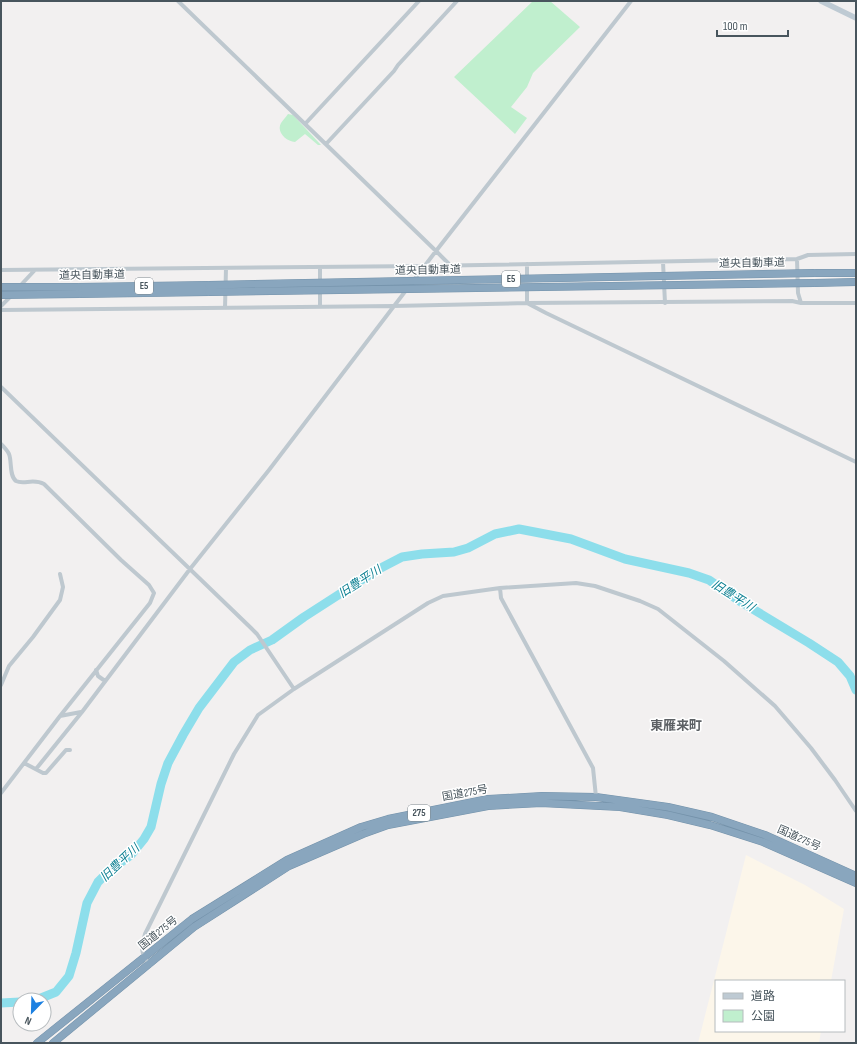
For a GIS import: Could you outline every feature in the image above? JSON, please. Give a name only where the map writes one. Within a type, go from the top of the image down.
[{"type":"highway","name":"道央自動車道","points":[[1,295],[79,291],[856,272]]},
{"type":"highway","name":"道央自動車道","points":[[209,288],[856,282]]},
{"type":"highway","name":"道央自動車道","points":[[1,287],[79,291]]},
{"type":"highway","name":"国道275号","points":[[37,1043],[192,919],[287,860],[368,824],[388,819],[488,800],[542,796],[596,797],[668,807],[712,817],[765,835],[856,876]]},
{"type":"highway","name":"国道275号","points":[[52,1043],[150,965],[194,927],[289,866],[363,834],[388,825],[488,806],[541,803],[600,805],[668,814],[710,825],[763,842],[856,884]]},
{"type":"main road","points":[[821,1],[856,18]]},
{"type":"street","points":[[178,1],[450,265]]},
{"type":"street","points":[[305,124],[420,1]]},
{"type":"street","points":[[326,144],[457,1]]},
{"type":"street","points":[[36,769],[82,712],[190,569],[269,470],[393,306],[631,1]]},
{"type":"street","points":[[1,270],[663,262],[797,259],[808,254],[856,254]]},
{"type":"street","points":[[797,259],[798,293],[801,303]]},
{"type":"street","points":[[663,262],[665,303]]},
{"type":"street","points":[[527,264],[527,303]]},
{"type":"street","points":[[320,267],[320,307]]},
{"type":"street","points":[[225,308],[226,268]]},
{"type":"street","points":[[1,306],[34,270]]},
{"type":"street","points":[[1,310],[320,307],[527,303],[792,301],[801,303],[856,303]]},
{"type":"street","points":[[527,303],[856,462]]},
{"type":"street","points":[[1,387],[256,634],[294,689]]},
{"type":"street","points":[[1,444],[9,453],[12,476],[14,479],[21,482],[36,481],[44,484],[121,560],[149,585],[154,593],[150,604],[96,670],[1,793]]},
{"type":"street","points":[[1,685],[9,666],[33,637],[60,600],[63,587],[60,574]]},
{"type":"street","points":[[150,965],[144,958],[141,948],[145,934],[234,754],[258,716],[294,689],[428,603],[443,596],[500,588],[576,583],[595,586],[640,601],[658,609],[724,661],[775,706],[811,748],[835,780],[856,812]]},
{"type":"street","points":[[500,588],[501,598],[593,768],[596,797]]},
{"type":"street","points":[[96,670],[96,674],[105,681]]},
{"type":"street","points":[[60,716],[82,712]]},
{"type":"street","points":[[24,763],[43,773],[48,772],[66,750],[70,750]]},
{"type":"shaded area","points":[[746,855],[805,885],[844,909],[831,980],[715,980],[715,1032],[821,1032],[819,1043],[698,1043]]},
{"type":"green space","points":[[533,1],[550,1],[580,27],[533,73],[527,87],[511,107],[527,118],[515,134],[454,77]]},
{"type":"green space","points":[[288,114],[293,115],[321,145],[318,145],[305,134],[295,142],[285,138],[281,133],[280,126]]},
{"type":"waterway","name":"旧豊平川","points":[[52,994],[56,992],[69,976],[76,953],[87,903],[98,882],[108,872],[131,855],[144,839],[151,827],[161,784],[168,763],[199,708],[234,662],[250,650],[272,640],[304,617],[377,570],[402,557],[454,552],[468,548],[495,534],[519,529],[571,539],[625,559],[689,573],[709,580],[741,602],[838,662],[850,676],[856,690]]},
{"type":"waterway","name":"旧豊平川","points":[[1,1003],[12,1002]]},
{"type":"district","name":"東雁来町","points":[[676,726]]}]
